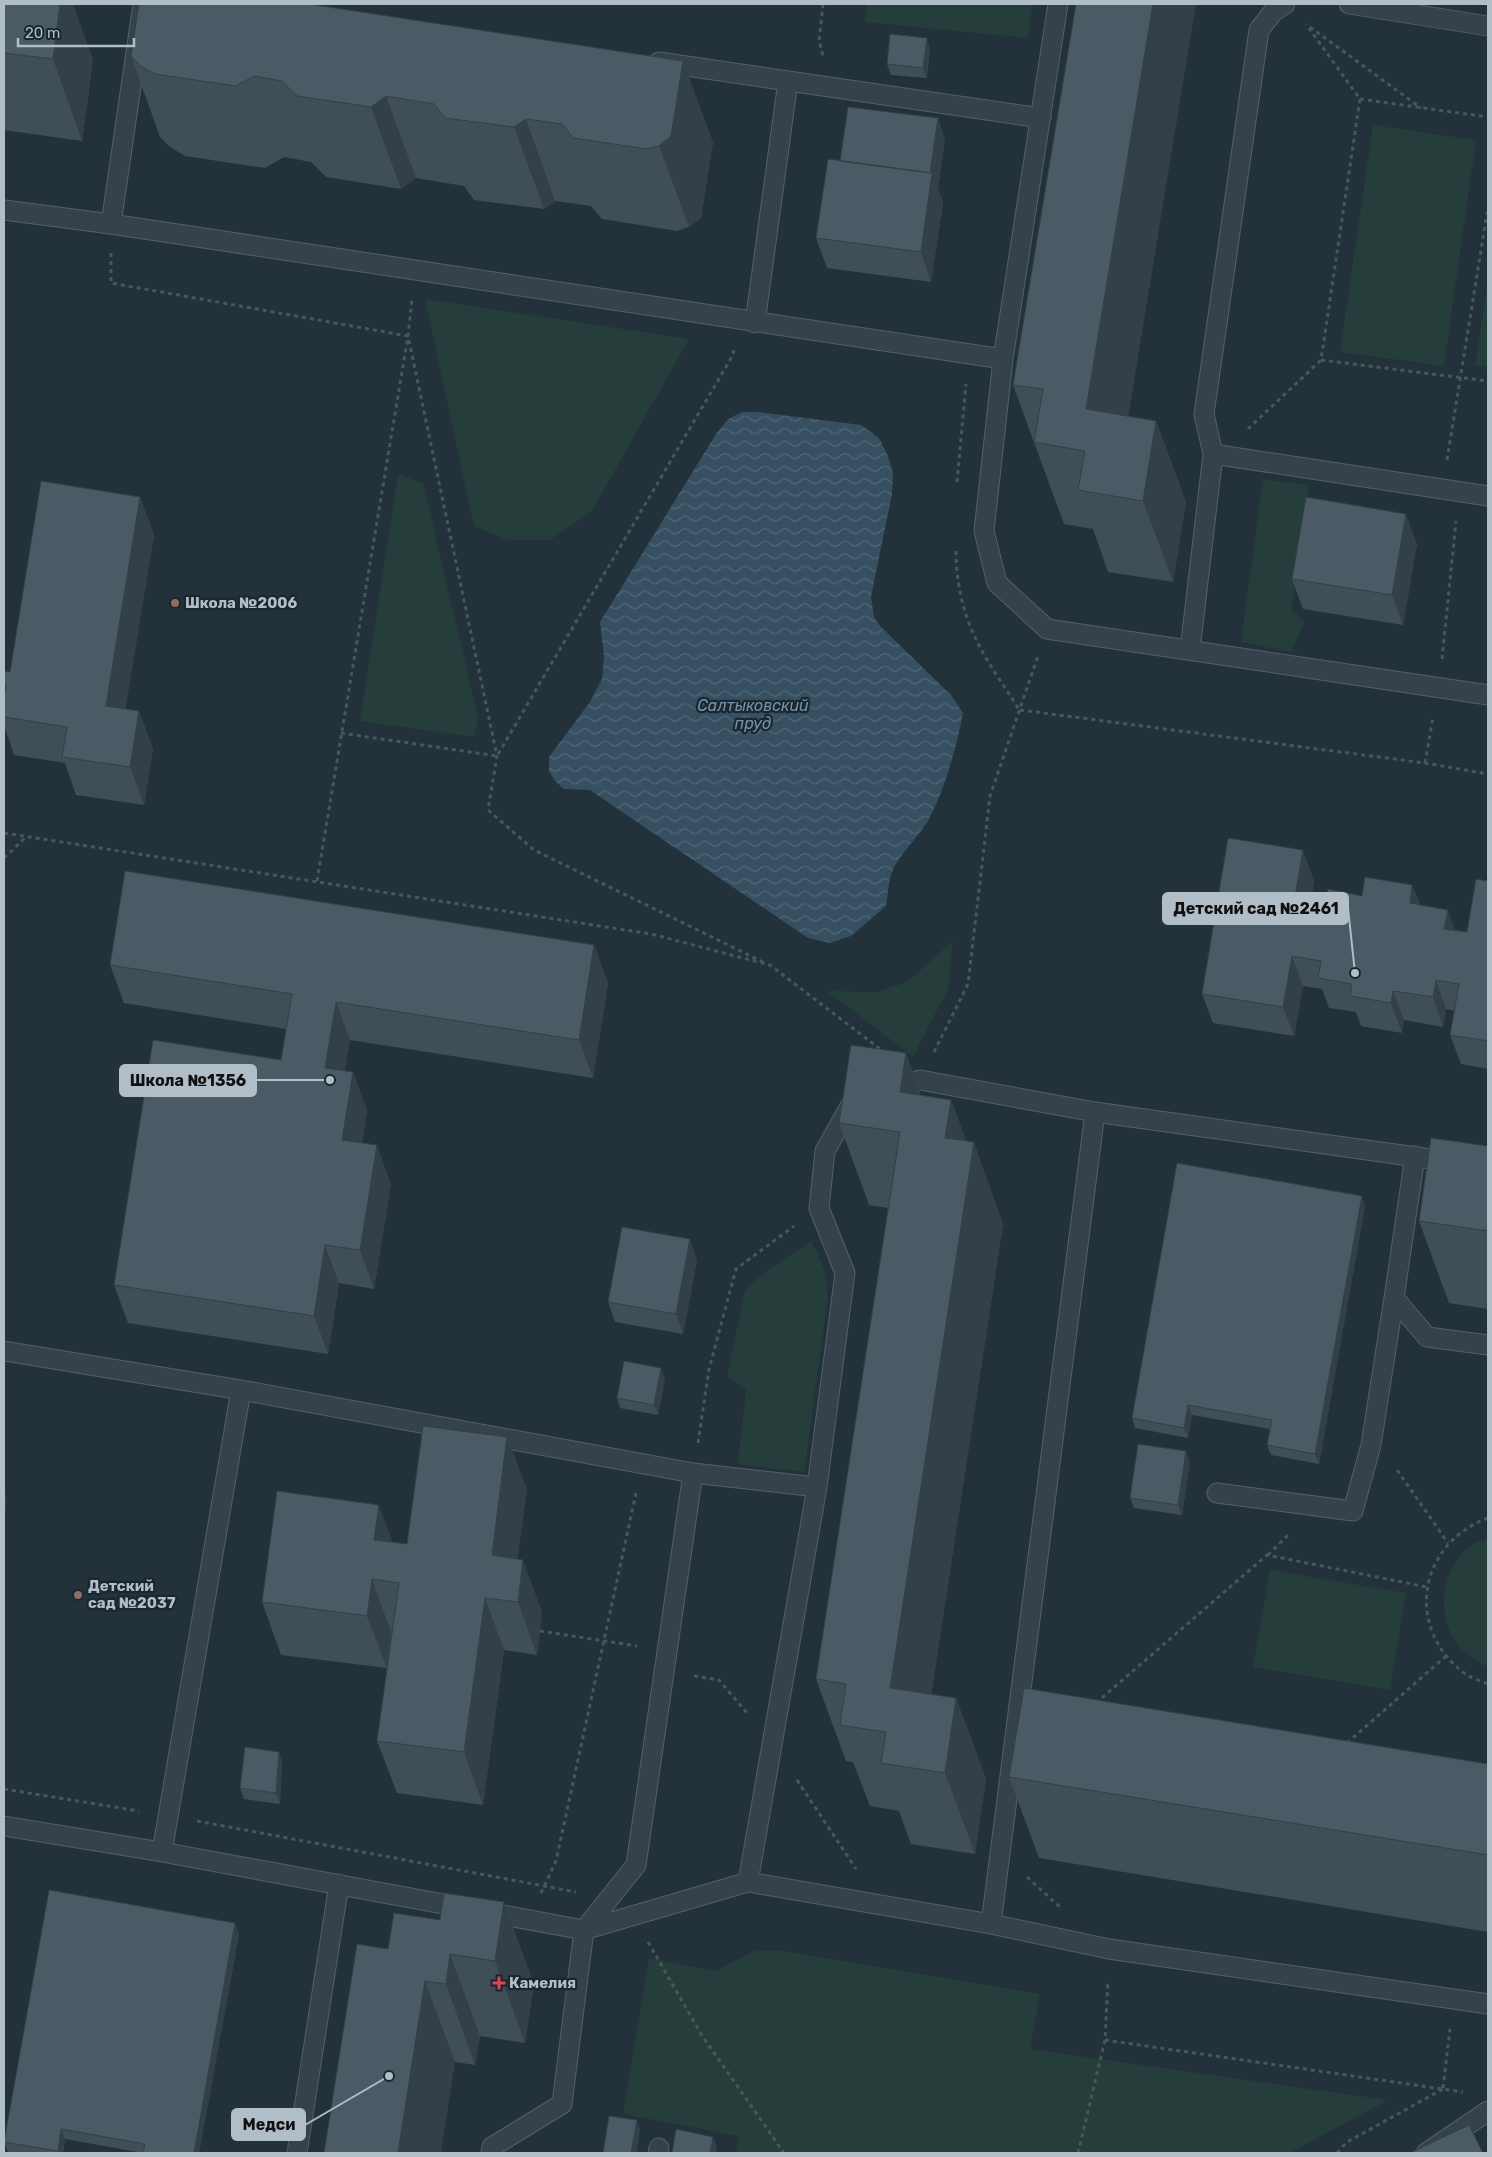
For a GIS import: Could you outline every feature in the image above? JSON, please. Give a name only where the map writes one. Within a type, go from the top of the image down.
[{"type":"lane","points":[[111,224],[143,4]]},
{"type":"lane","points":[[1058,4],[1003,360],[984,531],[996,583],[1047,629],[1488,695]]},
{"type":"lane","points":[[1190,650],[1213,454],[1204,414],[1259,30],[1272,12],[1285,4]]},
{"type":"lane","points":[[1349,4],[1488,26]]},
{"type":"lane","points":[[641,60],[1041,118]]},
{"type":"lane","points":[[747,322],[788,81]]},
{"type":"lane","points":[[4,210],[111,224],[1003,360]]},
{"type":"lane","points":[[1213,454],[1488,496]]},
{"type":"lane","points":[[748,1882],[817,1487],[845,1273],[819,1208],[825,1152],[854,1099],[920,1080],[1095,1112],[1488,1167]]},
{"type":"lane","points":[[991,1924],[1000,1855],[1027,1721],[1095,1112]]},
{"type":"lane","points":[[1218,1493],[1353,1511],[1371,1446],[1415,1156]]},
{"type":"lane","points":[[1394,1298],[1427,1337],[1488,1345]]},
{"type":"lane","points":[[4,1351],[241,1390],[693,1473],[817,1487]]},
{"type":"lane","points":[[162,1852],[241,1390]]},
{"type":"lane","points":[[491,2153],[492,2147],[562,2104],[584,1930],[636,1865],[693,1473]]},
{"type":"lane","points":[[4,1829],[162,1852],[584,1930],[748,1882],[991,1924],[1109,1949],[1488,2004]]},
{"type":"lane","points":[[297,2153],[339,1884]]},
{"type":"lane","points":[[1426,2153],[1488,2111]]},
{"type":"path","points":[[823,4],[819,41],[833,88]]},
{"type":"path","points":[[1213,454],[1242,436],[1321,360],[1360,99],[1306,25],[1304,18]]},
{"type":"path","points":[[1306,25],[1421,108]]},
{"type":"path","points":[[1360,99],[1488,117]]},
{"type":"path","points":[[1425,763],[1439,687],[1457,511],[1443,490],[1488,207]]},
{"type":"path","points":[[111,224],[111,282],[408,336]]},
{"type":"path","points":[[317,881],[408,336],[415,270]]},
{"type":"path","points":[[747,322],[733,355],[497,756],[488,810],[534,850],[770,965],[920,1080],[968,984],[990,796],[1047,629]]},
{"type":"path","points":[[408,336],[497,756]]},
{"type":"path","points":[[1321,360],[1488,381]]},
{"type":"path","points":[[1020,710],[1425,763],[1488,774]]},
{"type":"path","points":[[342,733],[497,756]]},
{"type":"path","points":[[4,833],[651,934],[770,965]]},
{"type":"path","points":[[4,858],[26,836]]},
{"type":"path","points":[[693,1473],[709,1369],[736,1268],[819,1208]]},
{"type":"path","points":[[1371,1446],[1386,1454],[1448,1543]]},
{"type":"path","points":[[529,1920],[556,1861],[643,1463]]},
{"type":"path","points":[[1488,1518],[1471,1524],[1448,1543],[1435,1563],[1427,1586],[1427,1611],[1434,1635],[1446,1656],[1468,1675],[1488,1684]]},
{"type":"path","points":[[1090,1708],[1267,1555],[1427,1586]]},
{"type":"path","points":[[540,1631],[668,1650]]},
{"type":"path","points":[[1342,1748],[1446,1656]]},
{"type":"path","points":[[4,1789],[168,1816],[609,1899]]},
{"type":"path","points":[[1000,1855],[1066,1911]]},
{"type":"path","points":[[633,1916],[701,2034],[784,2153]]},
{"type":"path","points":[[1078,2153],[1105,2040],[1109,1949]]},
{"type":"path","points":[[1443,2088],[1453,1998]]},
{"type":"path","points":[[1105,2040],[1443,2088]]},
{"type":"path","points":[[1337,2153],[1347,2142],[1443,2088]]},
{"type":"green space","points":[[866,4],[1032,4],[1028,38],[865,22]]},
{"type":"green space","points":[[1373,125],[1476,140],[1444,366],[1340,352]]},
{"type":"green space","points":[[1488,280],[1488,367],[1475,365]]},
{"type":"green space","points":[[425,299],[689,339],[592,511],[550,540],[508,540],[474,526]]},
{"type":"green space","points":[[398,474],[423,483],[478,717],[474,737],[360,721]]},
{"type":"green space","points":[[1263,479],[1309,485],[1291,611],[1305,622],[1291,652],[1241,642]]},
{"type":"green space","points":[[953,941],[948,989],[913,1057],[827,991],[877,992],[907,982]]},
{"type":"green space","points":[[811,1241],[824,1268],[828,1298],[804,1472],[738,1464],[746,1390],[727,1376],[745,1290],[765,1272]]},
{"type":"green space","points":[[1488,1538],[1488,1668],[1469,1655],[1453,1638],[1444,1610],[1444,1594],[1448,1579],[1462,1553],[1474,1544]]},
{"type":"green space","points":[[1270,1570],[1406,1593],[1390,1690],[1253,1667]]},
{"type":"green space","points":[[778,1950],[1040,1994],[1030,2049],[1388,2100],[1290,2153],[736,2153],[738,2136],[623,2114],[649,1958],[715,1971],[755,1951]]},
{"type":"water","name":"Салтыковский пруд","points":[[742,412],[759,412],[861,425],[879,438],[888,456],[893,473],[892,494],[871,597],[874,617],[881,627],[951,695],[963,713],[954,754],[940,794],[925,826],[895,865],[890,880],[886,906],[851,936],[830,943],[808,938],[590,790],[564,789],[555,781],[549,771],[549,757],[590,702],[602,679],[604,656],[600,622],[716,434],[728,419]]},
{"type":"building","points":[[4,4],[60,4],[53,59],[4,53]]},
{"type":"building","points":[[139,4],[309,4],[683,61],[671,136],[659,146],[647,149],[573,138],[562,124],[526,119],[514,127],[445,118],[434,104],[386,96],[371,107],[297,96],[282,81],[254,76],[236,86],[155,74],[141,66],[131,56]]},
{"type":"building","points":[[1076,4],[1153,4],[1086,409],[1156,421],[1143,501],[1078,490],[1085,451],[1034,442],[1043,389],[1013,385]]},
{"type":"building","points":[[890,34],[927,38],[923,68],[887,64]]},
{"type":"building","points":[[848,107],[938,118],[930,173],[840,161]]},
{"type":"building","points":[[828,159],[932,173],[921,252],[816,238]]},
{"type":"building","points":[[41,481],[140,497],[106,706],[139,711],[130,767],[62,757],[67,727],[4,717],[6,685],[4,685],[4,671],[10,672]]},
{"type":"building","points":[[1306,497],[1406,514],[1392,595],[1292,579]]},
{"type":"building","points":[[1228,838],[1303,850],[1294,903],[1325,908],[1328,889],[1362,896],[1365,877],[1412,885],[1410,903],[1448,910],[1444,929],[1467,932],[1476,879],[1488,881],[1488,1041],[1450,1035],[1459,984],[1436,980],[1433,997],[1393,991],[1391,1003],[1350,996],[1352,984],[1318,978],[1321,961],[1292,956],[1283,1007],[1202,994]]},
{"type":"building","points":[[125,871],[594,945],[579,1040],[336,1002],[325,1068],[353,1072],[342,1140],[377,1145],[360,1250],[325,1245],[314,1316],[114,1285],[153,1040],[281,1060],[292,994],[110,965]]},
{"type":"building","points":[[851,1045],[906,1053],[900,1092],[951,1100],[945,1138],[974,1142],[890,1688],[956,1698],[945,1773],[881,1763],[886,1732],[840,1725],[846,1684],[816,1679],[900,1132],[839,1123]]},
{"type":"building","points":[[1431,1138],[1488,1146],[1488,1231],[1419,1221]]},
{"type":"building","points":[[1177,1163],[1362,1196],[1315,1454],[1267,1445],[1272,1420],[1188,1405],[1184,1428],[1132,1418]]},
{"type":"building","points":[[622,1227],[690,1239],[676,1314],[608,1302]]},
{"type":"building","points":[[624,1361],[661,1368],[654,1405],[617,1398]]},
{"type":"building","points":[[423,1426],[507,1437],[492,1555],[523,1560],[518,1602],[485,1598],[464,1752],[377,1741],[399,1583],[372,1579],[367,1616],[262,1602],[277,1491],[379,1505],[374,1540],[407,1544]]},
{"type":"building","points":[[1138,1444],[1186,1451],[1178,1505],[1130,1498]]},
{"type":"building","points":[[1024,1688],[1488,1764],[1488,1855],[1009,1777]]},
{"type":"building","points":[[245,1747],[279,1752],[276,1793],[240,1788]]},
{"type":"building","points":[[49,1890],[235,1923],[194,2153],[143,2153],[145,2144],[61,2129],[58,2151],[4,2142]]},
{"type":"building","points":[[444,1893],[504,1902],[495,1961],[450,1954],[446,1984],[425,1981],[398,2153],[324,2153],[357,1944],[388,1949],[394,1913],[440,1920]]},
{"type":"building","points":[[609,2116],[637,2120],[631,2153],[603,2153]]},
{"type":"building","points":[[1469,2125],[1483,2153],[1410,2153]]},
{"type":"building","points":[[676,2129],[713,2137],[710,2153],[672,2153]]},
{"type":"place","name":"Школа №2006","points":[[175,603]]},
{"type":"place","name":"Детский сад №2461","points":[[1355,973]]},
{"type":"place","name":"Школа №1356","points":[[330,1080]]},
{"type":"place","name":"Детский сад №2037","points":[[78,1595]]},
{"type":"place","name":"Камелия","points":[[499,1983]]},
{"type":"place","name":"Медси","points":[[389,2076]]}]
